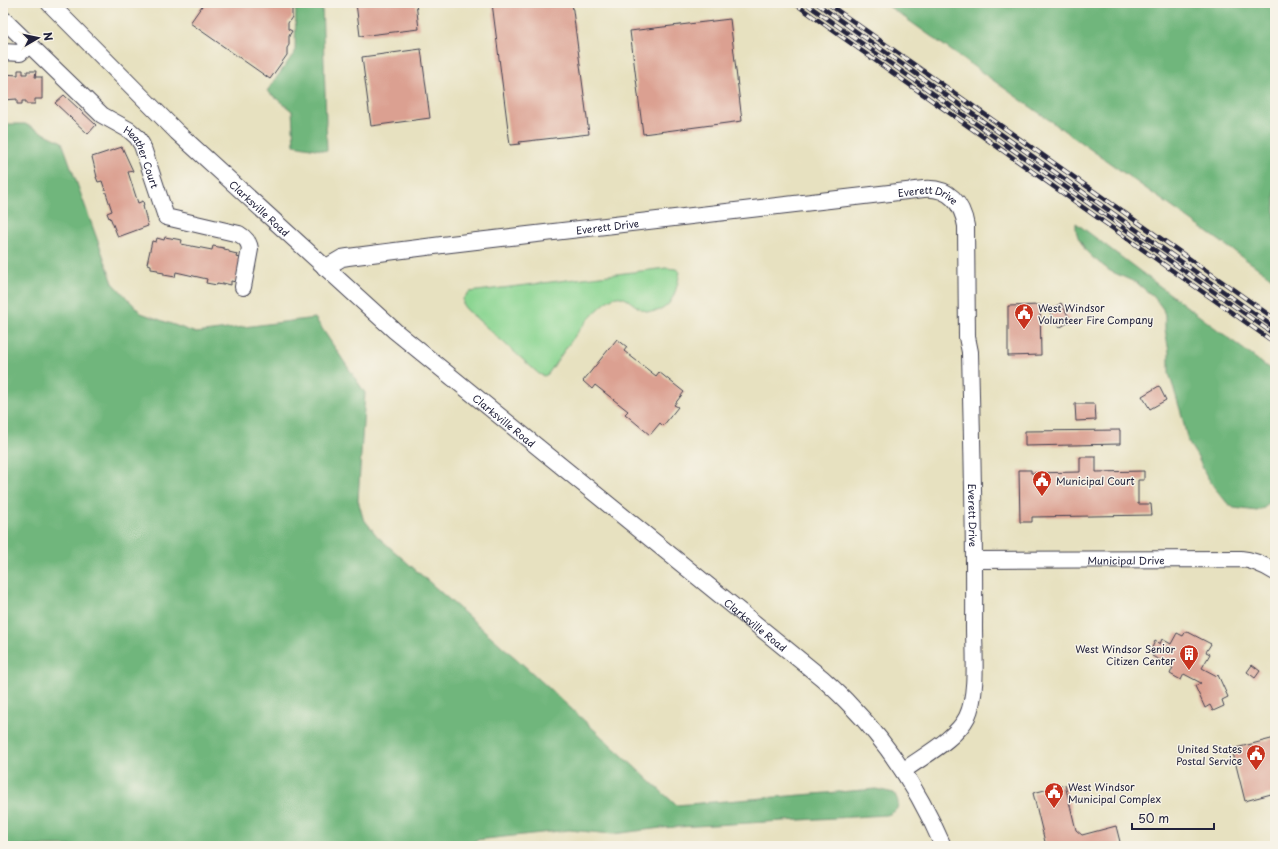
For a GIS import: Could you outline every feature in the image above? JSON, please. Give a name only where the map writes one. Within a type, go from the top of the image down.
[{"type":"street","name":"Clarksville Road","points":[[49,3],[177,132],[395,331],[822,678],[851,706],[872,730],[903,771],[920,798],[943,846]]},
{"type":"street","name":"Heather Court","points":[[3,19],[102,115],[130,130],[137,137],[142,145],[166,217],[239,234],[245,238],[249,243],[250,249],[243,287]]},
{"type":"street","points":[[3,52],[20,53],[30,44]]},
{"type":"street","name":"Everett Drive","points":[[325,268],[342,258],[924,189],[941,190],[951,197],[960,205],[965,217],[966,226],[975,560],[974,688],[970,710],[963,724],[958,730],[943,743],[903,771]]},
{"type":"street","name":"Municipal Drive","points":[[975,560],[1241,559],[1262,564],[1275,572]]},
{"type":"green space","points":[[296,3],[322,3],[327,151],[294,145],[292,111],[267,91],[295,52]]},
{"type":"green space","points":[[884,3],[1275,3],[1275,280]]},
{"type":"green space","points":[[3,124],[25,124],[62,142],[113,283],[141,313],[196,333],[315,318],[365,393],[358,500],[363,518],[377,536],[528,669],[676,805],[876,789],[894,793],[898,801],[898,807],[887,815],[661,828],[613,834],[569,830],[476,840],[469,846],[3,846]]},
{"type":"green space","points":[[1076,223],[1275,373],[1275,494],[1264,508],[1257,511],[1234,508],[1228,504],[1206,475],[1188,442],[1169,373],[1169,352],[1163,309],[1154,297],[1137,283],[1110,271],[1092,257],[1086,251],[1078,237]]},
{"type":"green space","points":[[666,268],[676,269],[680,272],[674,295],[671,301],[663,309],[650,312],[638,307],[624,298],[619,297],[610,299],[588,320],[548,374],[544,376],[539,374],[463,305],[463,299],[469,292]]},
{"type":"building","points":[[204,3],[292,3],[292,17],[288,23],[288,29],[292,31],[289,36],[287,55],[270,79],[190,23]]},
{"type":"building","points":[[356,3],[416,3],[419,29],[360,36]]},
{"type":"building","points":[[492,3],[572,3],[589,134],[519,142],[520,144],[510,145]]},
{"type":"building","points":[[730,19],[742,121],[643,134],[630,31]]},
{"type":"building","points":[[421,49],[430,118],[371,126],[362,57]]},
{"type":"building","points":[[18,70],[23,70],[23,74],[27,74],[27,71],[36,71],[35,77],[42,77],[42,99],[35,99],[35,104],[26,104],[26,101],[22,101],[22,104],[17,104],[17,99],[3,100],[3,74],[18,75]]},
{"type":"building","points":[[64,95],[96,125],[88,134],[55,103]]},
{"type":"building","points":[[122,147],[133,171],[128,172],[138,203],[143,201],[148,226],[118,237],[107,213],[112,211],[102,181],[98,182],[96,177],[92,157]]},
{"type":"building","points":[[165,237],[182,240],[181,244],[212,250],[213,246],[224,248],[229,250],[229,252],[237,254],[236,257],[241,258],[236,282],[231,281],[231,285],[223,283],[223,285],[217,285],[206,283],[207,279],[176,272],[175,277],[164,275],[164,273],[158,272],[158,270],[151,269],[151,265],[147,264],[152,241],[156,242],[157,238],[164,240]]},
{"type":"building","points":[[1061,303],[1071,321],[1059,328],[1049,311]]},
{"type":"building","name":"West Windsor Volunteer Fire Company","points":[[1040,305],[1041,355],[1008,356],[1008,306]]},
{"type":"building","points":[[617,339],[627,347],[624,351],[656,376],[659,372],[684,392],[674,405],[678,407],[663,426],[660,423],[650,435],[625,414],[628,411],[595,385],[592,389],[583,381]]},
{"type":"building","points":[[1159,386],[1166,400],[1150,409],[1142,396]]},
{"type":"building","points":[[1075,404],[1095,404],[1096,420],[1076,421]]},
{"type":"building","points":[[1120,430],[1120,444],[1025,446],[1025,431]]},
{"type":"building","points":[[1080,457],[1096,457],[1096,472],[1144,471],[1144,480],[1138,480],[1138,504],[1151,504],[1152,515],[1032,517],[1032,522],[1020,522],[1019,470],[1031,470],[1031,473],[1080,472]]},
{"type":"building","name":"West Windsor Senior Citizen Center","points":[[1186,631],[1211,644],[1206,652],[1210,654],[1202,668],[1217,676],[1218,675],[1228,697],[1222,700],[1224,706],[1213,711],[1210,705],[1205,708],[1195,686],[1201,683],[1184,674],[1181,680],[1170,674],[1173,667],[1152,656],[1155,652],[1151,650],[1155,641],[1160,644],[1162,639],[1171,644],[1177,633],[1183,636]]},
{"type":"building","points":[[1252,665],[1260,671],[1255,678],[1247,672]]},
{"type":"building","name":"United States Postal Service","points":[[1275,738],[1275,793],[1245,801],[1232,749]]},
{"type":"building","name":"West Windsor Municipal Complex","points":[[1065,785],[1076,830],[1082,835],[1116,826],[1121,846],[1046,846],[1033,793]]},
{"type":"railway","points":[[794,3],[1275,343]]},
{"type":"railway","points":[[805,3],[1275,335]]},
{"type":"railway","points":[[816,3],[1275,328]]},
{"type":"railway","points":[[827,3],[1275,319]]},
{"type":"place","name":"West Windsor Volunteer Fire Company","points":[[1024,330]]},
{"type":"place","name":"Municipal Court","points":[[1042,497]]},
{"type":"place","name":"West Windsor Senior Citizen Center","points":[[1189,671]]},
{"type":"place","name":"United States Postal Service","points":[[1256,771]]},
{"type":"place","name":"West Windsor Municipal Complex","points":[[1054,809]]}]
